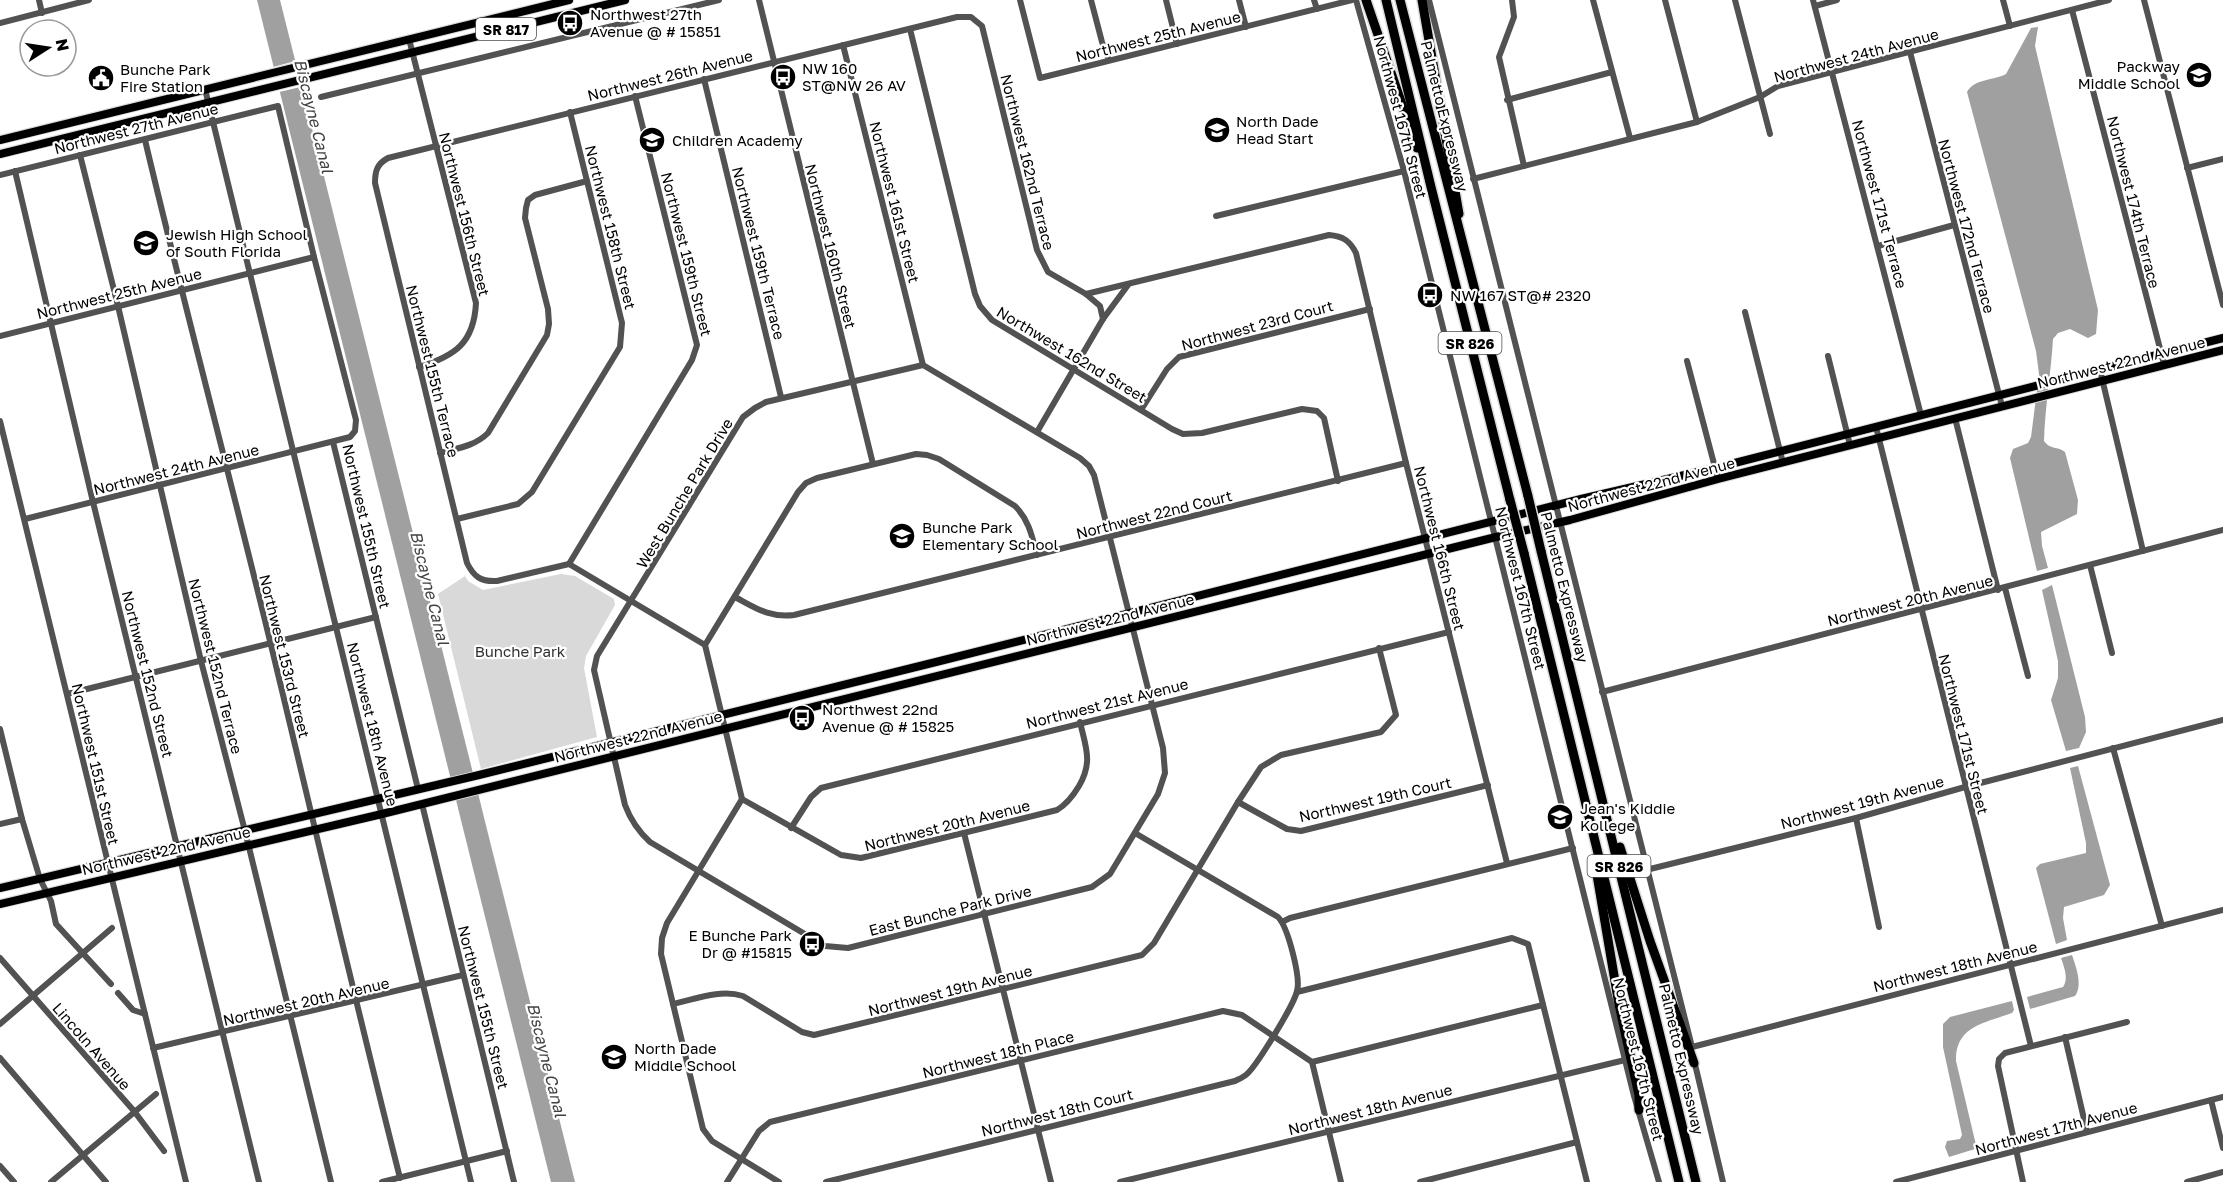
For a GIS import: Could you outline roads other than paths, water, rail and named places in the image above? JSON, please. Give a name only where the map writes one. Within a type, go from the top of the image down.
[{"type":"highway","points":[[1366,0],[1431,187]]},
{"type":"highway","name":"Palmetto Expressway","points":[[1386,0],[1678,1182]]},
{"type":"highway","name":"Palmetto Expressway","points":[[1400,0],[1528,496],[1696,1182]]},
{"type":"highway","points":[[1422,0],[1458,202],[1463,249]]},
{"type":"highway","points":[[1595,771],[1650,941],[1694,1063]]},
{"type":"highway","points":[[1592,828],[1598,885],[1619,1005],[1639,1095],[1639,1110]]},
{"type":"main road","name":"Northwest 27th Avenue","points":[[0,140],[569,0]]},
{"type":"main road","points":[[576,12],[580,6],[604,0]]},
{"type":"main road","name":"Northwest 27th Avenue","points":[[0,154],[625,0]]},
{"type":"main road","points":[[96,117],[99,129]]},
{"type":"main road","name":"Northwest 22nd Avenue","points":[[0,888],[311,816],[723,715],[1715,468],[2223,338]]},
{"type":"main road","name":"Northwest 22nd Avenue","points":[[0,904],[110,876],[182,862],[382,814],[1559,522],[1718,478],[2223,350]]},
{"type":"street","points":[[39,0],[42,13]]},
{"type":"street","points":[[0,23],[90,0]]},
{"type":"street","points":[[321,97],[719,0]]},
{"type":"street","name":"Northwest 160th Street","points":[[759,0],[873,464]]},
{"type":"street","name":"Northwest 25th Avenue","points":[[1020,0],[1040,78],[1354,0]]},
{"type":"street","points":[[1091,0],[1109,60]]},
{"type":"street","points":[[1166,0],[1177,44]]},
{"type":"street","points":[[1239,0],[1246,27]]},
{"type":"street","points":[[1314,0],[1317,9]]},
{"type":"street","name":"Northwest 167th Street","points":[[1354,0],[1404,171],[1625,1060],[1659,1182]]},
{"type":"street","points":[[1429,0],[1692,1047],[1723,1182]]},
{"type":"street","points":[[1512,0],[1514,17],[1499,57],[1507,100],[1524,166]]},
{"type":"street","points":[[1593,0],[1630,138]]},
{"type":"street","points":[[1665,0],[1697,123]]},
{"type":"street","points":[[1735,0],[1770,134]]},
{"type":"street","points":[[1814,3],[1837,0]]},
{"type":"street","points":[[2003,0],[2010,26]]},
{"type":"street","name":"Northwest 24th Avenue","points":[[1473,179],[1697,123],[1778,86],[2109,0]]},
{"type":"street","points":[[2144,0],[2223,305]]},
{"type":"street","name":"Northwest 171st Terrace","points":[[1814,3],[1921,415]]},
{"type":"street","name":"Northwest 174th Terrace","points":[[2072,10],[2164,364]]},
{"type":"street","name":"Northwest 26th Avenue","points":[[378,166],[388,158],[570,112],[910,28],[957,17],[971,17]]},
{"type":"street","name":"Northwest 162nd Terrace","points":[[971,17],[982,26],[1037,250],[1042,262],[1048,272],[1086,294],[1098,304]]},
{"type":"street","name":"Northwest 162nd Street","points":[[910,28],[980,306],[992,320],[1183,434],[1202,433],[1302,409],[1317,411],[1324,418],[1338,481]]},
{"type":"street","name":"Northwest 156th Street","points":[[409,39],[476,303],[475,320],[465,339],[455,351],[445,359],[419,367]]},
{"type":"street","name":"Northwest 161st Street","points":[[843,45],[923,365]]},
{"type":"street","name":"Northwest 172nd Terrace","points":[[1910,52],[2002,406]]},
{"type":"street","points":[[1507,100],[1612,72]]},
{"type":"street","name":"Northwest 159th Terrace","points":[[704,79],[781,397]]},
{"type":"street","name":"Northwest 18th Avenue","points":[[205,89],[471,1182]]},
{"type":"street","name":"Northwest 159th Street","points":[[569,564],[692,360],[697,345],[635,96]]},
{"type":"street","name":"Northwest 27th Avenue","points":[[0,175],[278,106]]},
{"type":"street","name":"Northwest 155th Street","points":[[278,106],[356,420],[355,431],[350,437],[333,442],[418,789]]},
{"type":"street","name":"Northwest 158th Street","points":[[457,519],[518,504],[532,492],[620,347],[622,323],[570,112]]},
{"type":"street","name":"Northwest 153rd Street","points":[[145,140],[271,644],[400,1178]]},
{"type":"street","name":"Northwest 152nd Terrace","points":[[80,155],[118,306],[201,661],[331,1182]]},
{"type":"street","points":[[2187,168],[2223,159]]},
{"type":"street","name":"Northwest 155th Terrace","points":[[378,166],[375,183],[467,562],[472,573],[486,581],[497,581],[569,564]]},
{"type":"street","name":"Northwest 152nd Street","points":[[15,171],[93,502],[259,1182]]},
{"type":"street","points":[[1216,216],[1404,171]]},
{"type":"street","points":[[440,453],[470,445],[481,440],[488,433],[547,335],[548,309],[525,218],[528,201],[546,190],[587,181]]},
{"type":"street","points":[[1878,246],[1954,225]]},
{"type":"street","name":"Northwest 166th Street","points":[[1128,285],[1329,236],[1337,236],[1348,241],[1356,254],[1507,863]]},
{"type":"street","name":"Northwest 25th Avenue","points":[[0,336],[314,256]]},
{"type":"street","points":[[1086,294],[1128,285]]},
{"type":"street","points":[[1037,432],[1102,319],[1128,285]]},
{"type":"street","points":[[1115,287],[1119,295]]},
{"type":"street","points":[[1097,292],[1102,319]]},
{"type":"street","points":[[1098,304],[1111,305]]},
{"type":"street","name":"Northwest 23rd Court","points":[[1141,410],[1167,369],[1179,357],[1370,309]]},
{"type":"street","points":[[1745,312],[1783,463]]},
{"type":"street","points":[[1828,356],[1850,445]]},
{"type":"street","points":[[1687,361],[1718,478]]},
{"type":"street","points":[[923,365],[1037,432],[1089,466],[1094,476],[1132,627]]},
{"type":"street","name":"West Bunche Park Drive","points":[[614,755],[594,670],[597,656],[743,417],[754,408],[781,397],[923,365]]},
{"type":"street","points":[[2100,369],[2143,551]]},
{"type":"street","points":[[1954,418],[2028,676]]},
{"type":"street","name":"Northwest 151st Street","points":[[0,421],[186,1182]]},
{"type":"street","name":"Northwest 171st Street","points":[[1876,427],[2031,1046]]},
{"type":"street","name":"Northwest 24th Avenue","points":[[25,519],[333,442]]},
{"type":"street","points":[[705,645],[798,492],[806,483],[817,478],[916,454],[939,459],[1015,506],[1024,515],[1029,526],[1037,555]]},
{"type":"street","name":"Northwest 22nd Court","points":[[735,597],[767,614],[779,617],[794,615],[1406,463]]},
{"type":"street","name":"Northwest 20th Avenue","points":[[1602,692],[2223,530]]},
{"type":"street","points":[[569,564],[705,645],[742,799],[668,923],[662,938],[661,954],[703,1129],[712,1140],[779,1182]]},
{"type":"street","points":[[2090,565],[2112,653]]},
{"type":"street","points":[[67,694],[376,617]]},
{"type":"street","name":"East Bunche Park Drive","points":[[614,755],[625,805],[631,821],[650,842],[825,946],[849,948],[1092,887],[1110,873],[1158,794],[1165,773],[1163,748],[1132,627]]},
{"type":"street","name":"Northwest 21st Avenue","points":[[791,828],[811,797],[821,788],[1449,632]]},
{"type":"street","points":[[1197,871],[1261,767],[1273,758],[1381,732],[1396,715],[1379,648]]},
{"type":"street","name":"Northwest 19th Avenue","points":[[1646,870],[1856,819],[1965,787],[2223,720]]},
{"type":"street","name":"Northwest 20th Avenue","points":[[742,799],[841,855],[861,858],[1057,810],[1072,798],[1086,775],[1088,755],[1080,722]]},
{"type":"street","points":[[0,729],[22,819],[56,924],[111,984]]},
{"type":"street","points":[[2113,748],[2162,926]]},
{"type":"street","name":"Northwest 19th Court","points":[[1238,802],[1287,828],[1301,831],[1488,785]]},
{"type":"street","name":"Northwest 155th Street","points":[[422,804],[514,1182]]},
{"type":"street","points":[[0,824],[22,819]]},
{"type":"street","points":[[1856,819],[1879,927]]},
{"type":"street","points":[[964,833],[1051,1182]]},
{"type":"street","points":[[1135,833],[1282,922],[1299,980],[1297,992],[1512,938],[1528,944],[1587,1182]]},
{"type":"street","points":[[1282,922],[1301,915],[1573,848]]},
{"type":"street","name":"Northwest 19th Avenue","points":[[673,1004],[734,993],[743,996],[802,1032],[814,1035],[1142,955],[1154,943],[1197,871]]},
{"type":"street","name":"Northwest 18th Avenue","points":[[1692,1047],[2223,910]]},
{"type":"street","points":[[0,1024],[112,928]]},
{"type":"street","name":"Lincoln Avenue","points":[[0,958],[134,1111],[164,1151]]},
{"type":"street","name":"Northwest 20th Avenue","points":[[153,1048],[463,975]]},
{"type":"street","name":"Northwest 18th Court","points":[[826,1182],[1235,1081],[1247,1075],[1254,1066],[1297,992]]},
{"type":"street","points":[[118,993],[133,1010],[145,1014]]},
{"type":"street","points":[[1341,1182],[1312,1062],[1543,1005]]},
{"type":"street","name":"Northwest 18th Place","points":[[727,1182],[759,1131],[770,1122],[1223,1011],[1242,1015],[1312,1062]]},
{"type":"street","points":[[2023,1182],[1998,1066],[1999,1059],[2005,1053],[2127,1022]]},
{"type":"street","points":[[2065,1037],[2087,1132]]},
{"type":"street","points":[[0,1058],[106,1182]]},
{"type":"street","name":"Northwest 18th Avenue","points":[[1120,1182],[1625,1060]]},
{"type":"street","points":[[51,1182],[156,1094]]},
{"type":"street","name":"Northwest 17th Avenue","points":[[1896,1182],[2223,1096]]},
{"type":"street","points":[[2211,1100],[2223,1148]]},
{"type":"street","points":[[1420,1182],[1577,1142]]},
{"type":"street","points":[[382,1182],[507,1151]]},
{"type":"street","points":[[0,1166],[14,1182]]},
{"type":"street","points":[[2187,1182],[2223,1172]]},
{"type":"place","name":"Northwest 27th Avenue @ # 15851","points":[[570,23]]},
{"type":"place","name":"Packway Middle School","points":[[2199,75]]},
{"type":"place","name":"NW 160 ST@NW 26 AV","points":[[783,77]]},
{"type":"place","name":"Bunche Park Fire Station","points":[[101,78]]},
{"type":"place","name":"North Dade Head Start","points":[[1217,130]]},
{"type":"place","name":"Children Academy","points":[[652,140]]},
{"type":"place","name":"Jewish High School of South Florida","points":[[146,243]]},
{"type":"place","name":"NW 167 ST@# 2320","points":[[1430,295]]},
{"type":"place","name":"Bunche Park Elementary School","points":[[902,536]]},
{"type":"place","name":"Northwest 22nd Avenue @ # 15825","points":[[802,718]]},
{"type":"place","name":"Jean's Kiddie Kollege","points":[[1560,817]]},
{"type":"place","name":"E Bunche Park Dr @ #15815","points":[[812,944]]},
{"type":"place","name":"North Dade Middle School","points":[[614,1057]]},
{"type":"water label","name":"Biscayne Canal","points":[[314,116]]},
{"type":"water label","name":"Biscayne Canal","points":[[430,588]]},
{"type":"water label","name":"Biscayne Canal","points":[[547,1060]]},
{"type":"park label","name":"Bunche Park","points":[[520,651]]}]
